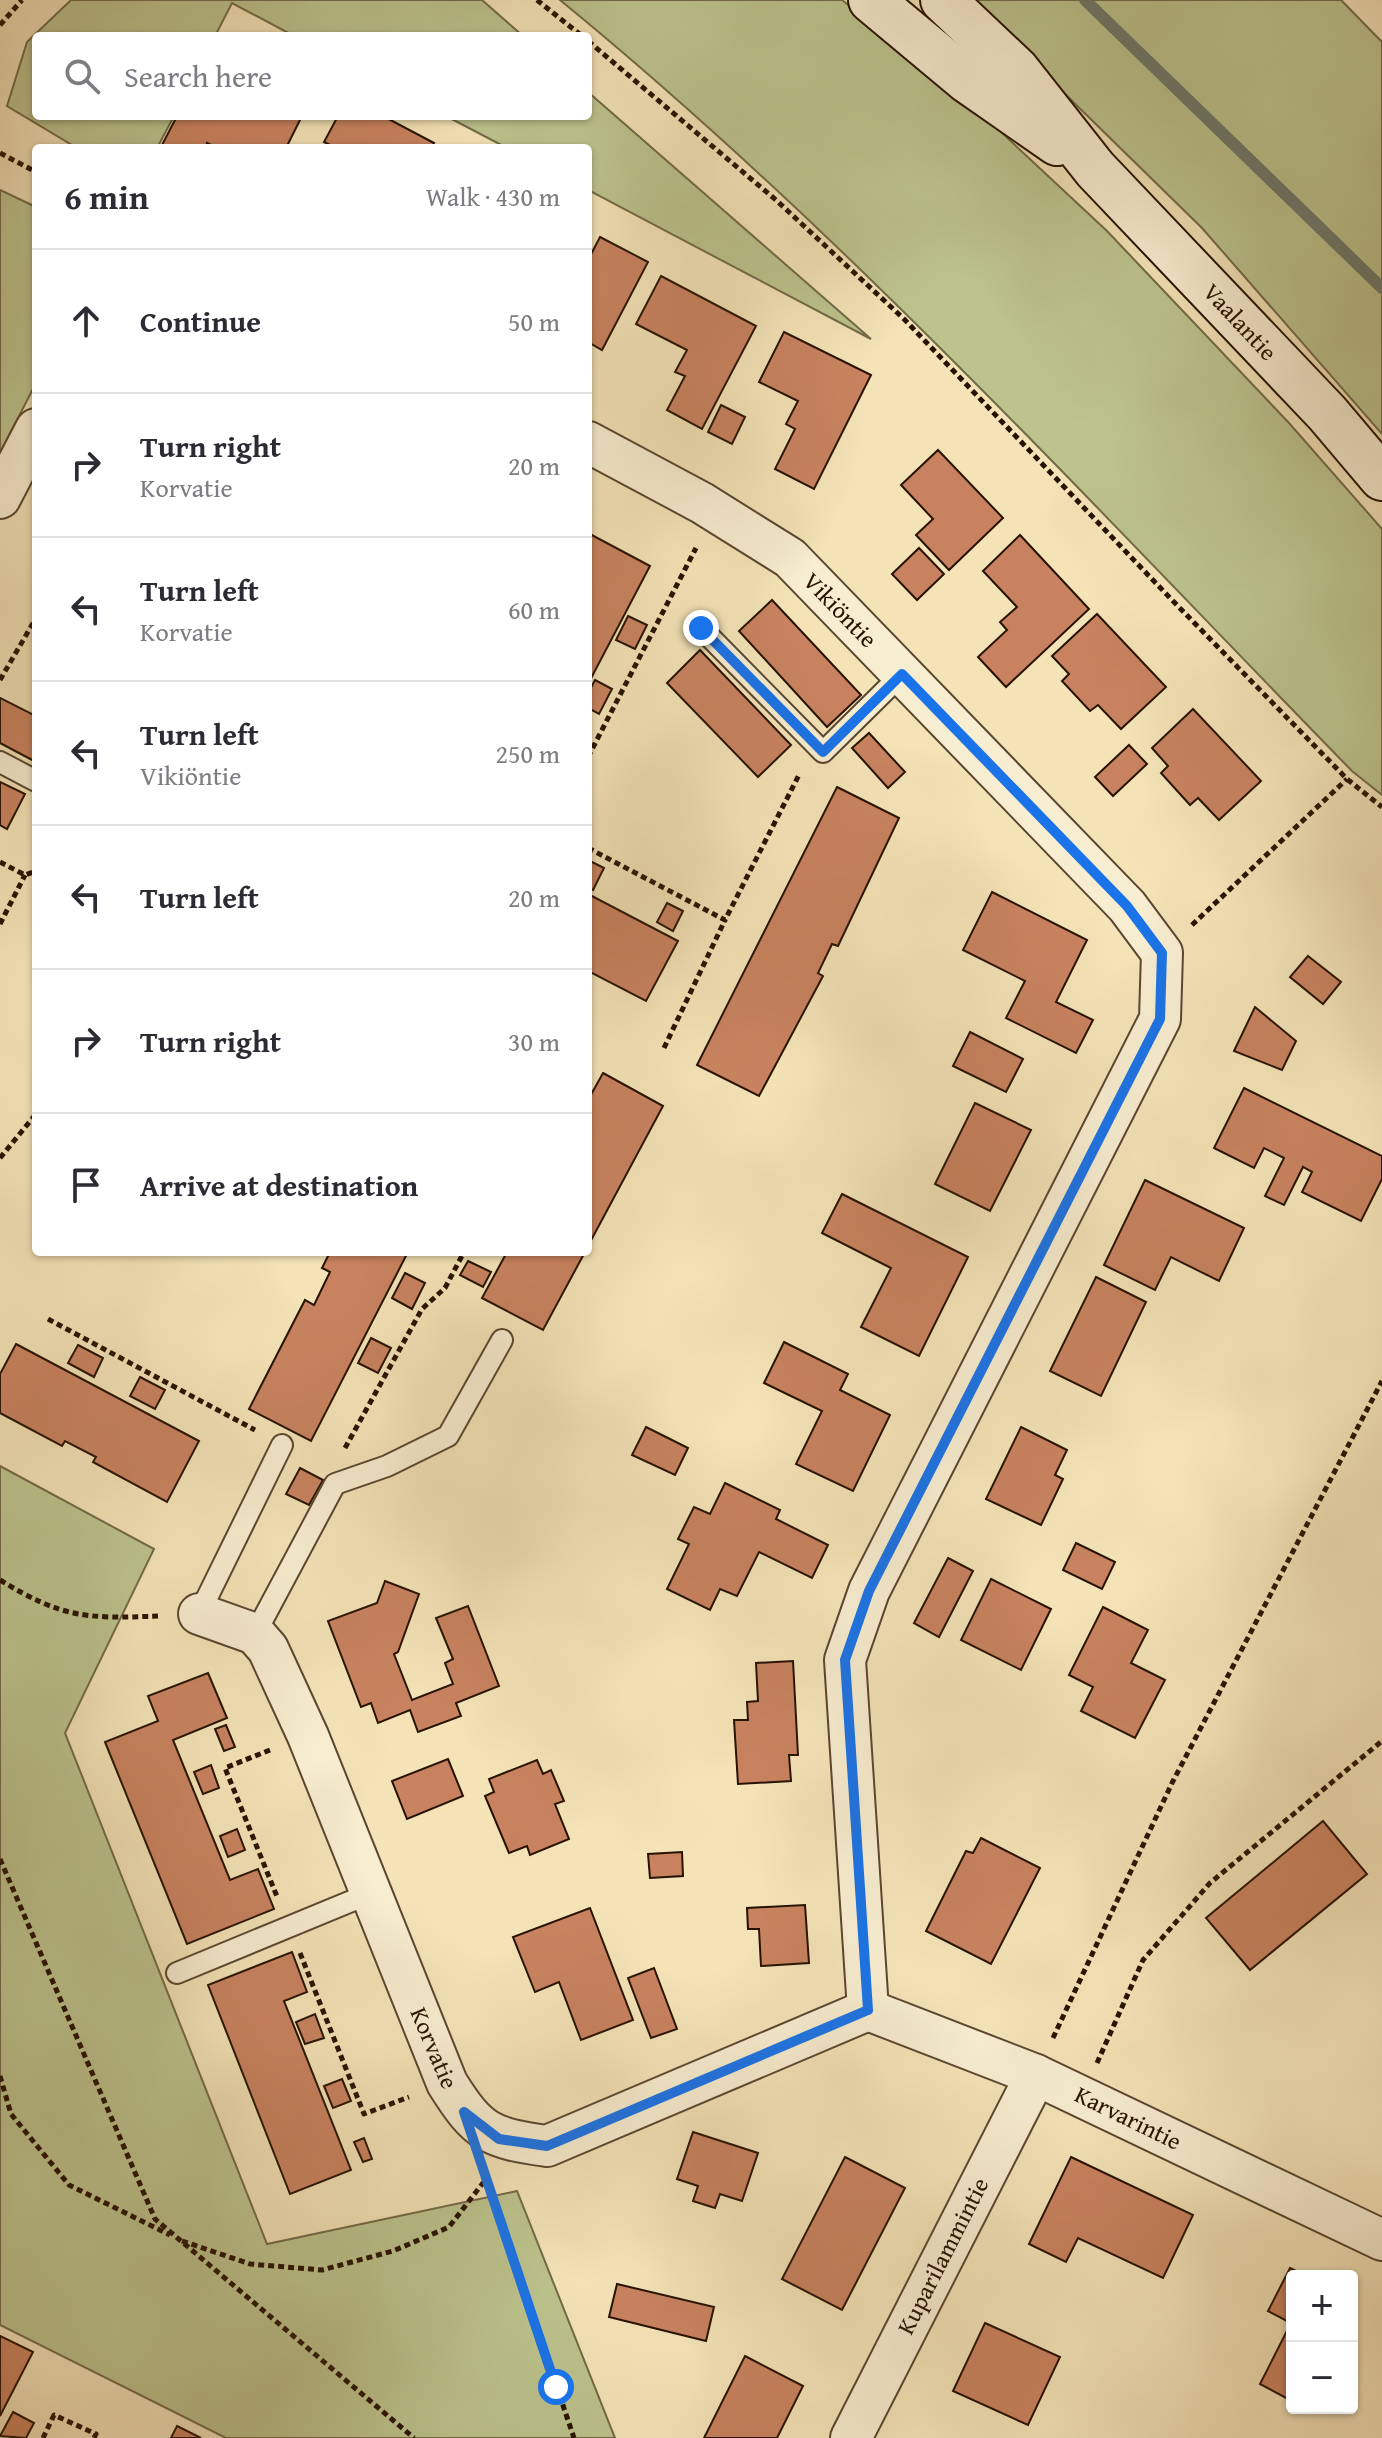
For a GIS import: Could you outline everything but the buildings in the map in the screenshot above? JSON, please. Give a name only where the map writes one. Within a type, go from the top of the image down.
[{"type":"street","name":"Vaalantie","points":[[871,0],[968,81],[1095,169]]},
{"type":"street","name":"Vaalantie","points":[[943,0],[1017,70],[1095,169],[1327,413],[1382,478]]},
{"type":"street","points":[[0,498],[32,437]]},
{"type":"street","name":"Vikiöntie","points":[[592,444],[715,511],[790,558],[1127,906],[1162,953]]},
{"type":"street","points":[[868,2010],[845,1660],[869,1591],[1160,1019],[1162,953]]},
{"type":"street","points":[[199,1614],[255,1634]]},
{"type":"street","name":"Korvatie","points":[[255,1634],[268,1649],[308,1736],[447,2083],[464,2112],[499,2139],[547,2146],[868,2010]]},
{"type":"street","name":"Karvarintie","points":[[868,2010],[1036,2075],[1382,2240]]},
{"type":"street","name":"Kuparilammintie","points":[[851,2438],[1036,2075]]},
{"type":"lane","points":[[701,628],[823,752],[902,674]]},
{"type":"lane","points":[[0,762],[32,779]]},
{"type":"lane","points":[[255,1634],[335,1484],[387,1466],[448,1436],[502,1340]]},
{"type":"lane","points":[[199,1614],[282,1445]]},
{"type":"lane","points":[[177,1973],[371,1893]]},
{"type":"path","points":[[0,25],[22,0]]},
{"type":"path","points":[[537,0],[577,32]]},
{"type":"path","points":[[592,44],[764,189],[904,319],[1347,779],[1382,807]]},
{"type":"path","points":[[0,153],[32,170]]},
{"type":"path","points":[[592,749],[715,511]]},
{"type":"path","points":[[0,680],[32,625]]},
{"type":"path","points":[[664,1048],[807,760],[823,752]]},
{"type":"path","points":[[1162,953],[1347,779]]},
{"type":"path","points":[[592,850],[725,920]]},
{"type":"path","points":[[0,862],[25,875]]},
{"type":"path","points":[[0,924],[25,875],[32,872]]},
{"type":"path","points":[[0,1158],[32,1119]]},
{"type":"path","points":[[341,1454],[422,1309],[445,1288],[462,1256]]},
{"type":"path","points":[[48,1319],[282,1445]]},
{"type":"path","points":[[1036,2075],[1172,1783],[1382,1381]]},
{"type":"path","points":[[0,1580],[36,1602],[91,1618],[199,1614]]},
{"type":"path","points":[[1082,2097],[1143,1960],[1210,1883],[1382,1741]]},
{"type":"path","points":[[0,1859],[155,2219],[414,2438]]},
{"type":"path","points":[[0,2076],[11,2114],[69,2185],[179,2240],[250,2264],[322,2270],[393,2251],[449,2227],[486,2179]]},
{"type":"path","points":[[464,2112],[574,2438]]},
{"type":"path","points":[[43,2438],[54,2415],[96,2434],[94,2438]]},
{"type":"green space","points":[[71,0],[482,0],[518,32],[286,32],[232,3],[217,32],[37,32]]},
{"type":"green space","points":[[560,0],[842,0],[958,92],[1107,231],[1289,423],[1382,529],[1382,795],[1352,771],[868,277],[666,89]]},
{"type":"green space","points":[[969,0],[1341,0],[1382,42],[1382,434],[1202,228]]},
{"type":"green space","points":[[32,37],[32,120],[172,120],[159,144],[70,144],[7,106],[27,42]]},
{"type":"green space","points":[[592,95],[871,339],[592,192],[592,144],[499,144],[454,120],[592,120]]},
{"type":"green space","points":[[0,190],[32,205],[32,391],[0,453]]},
{"type":"green space","points":[[0,1466],[154,1549],[65,1733],[267,2244],[517,2191],[615,2438],[226,2438],[0,2325]]},
{"type":"waterway","points":[[1085,0],[1382,288]]},
{"type":"route","points":[[556,2387],[464,2112],[499,2139],[547,2146],[868,2010],[845,1660],[869,1591],[1160,1019],[1162,953],[1127,906],[902,674],[823,752],[701,628]]}]
